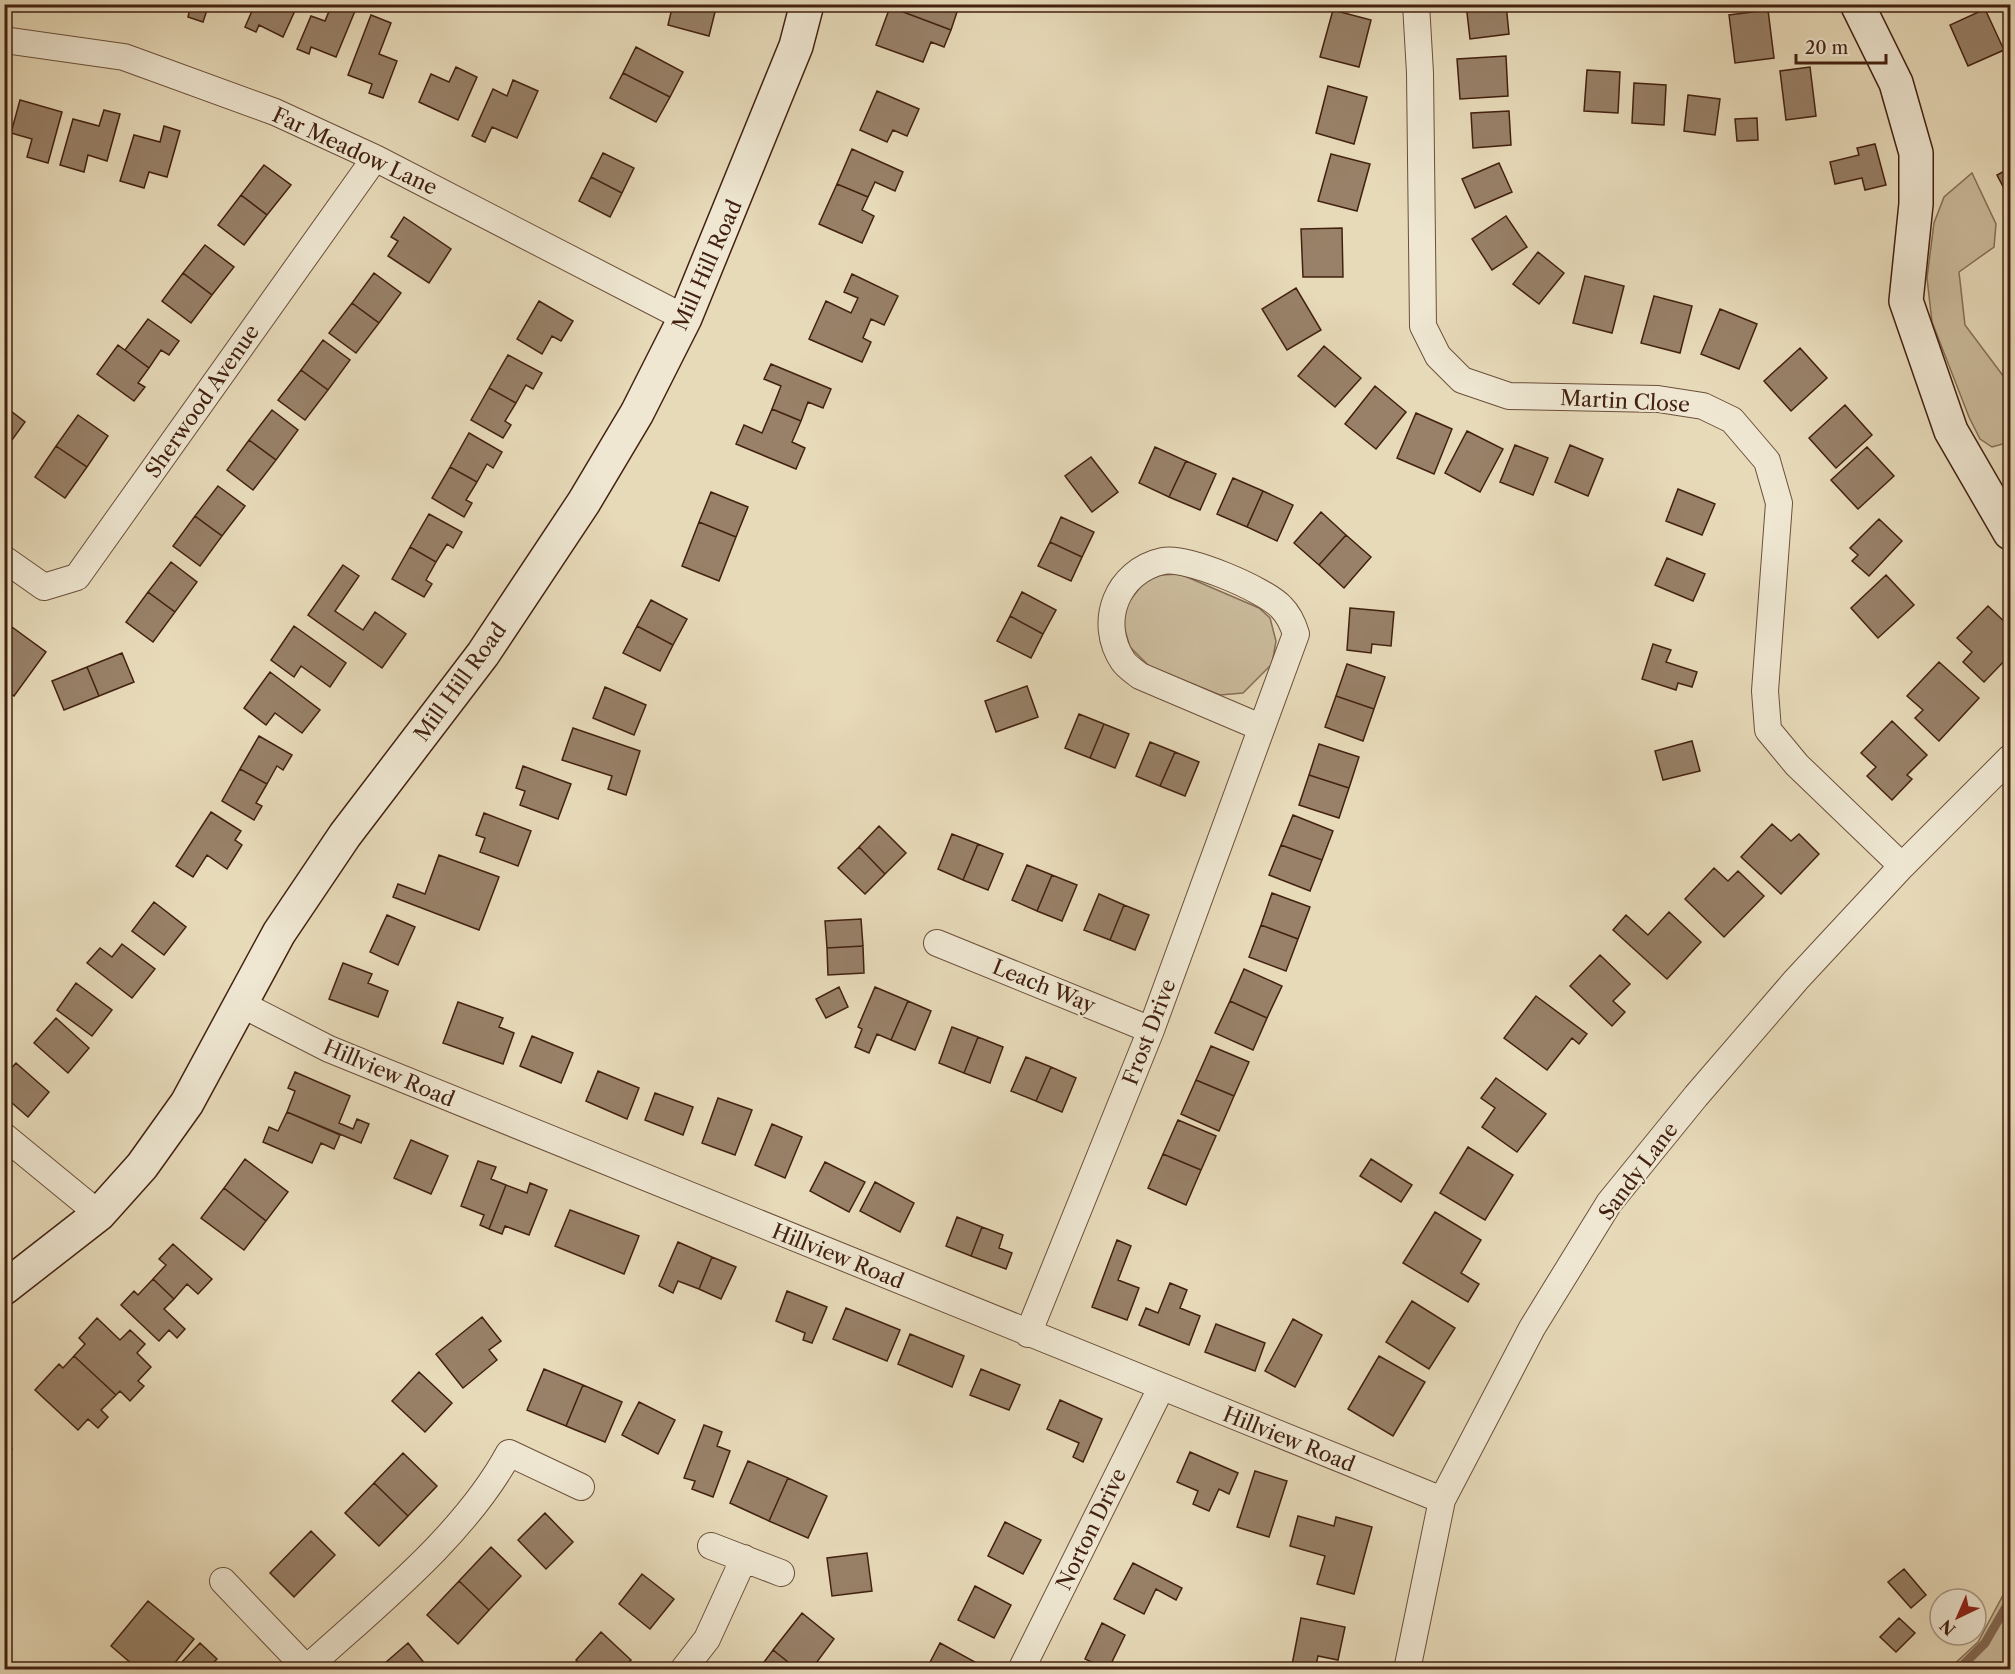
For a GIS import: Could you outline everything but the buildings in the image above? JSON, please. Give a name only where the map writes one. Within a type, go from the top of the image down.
[{"type":"street","name":"Mill Hill Road","points":[[4,1288],[99,1214],[142,1166],[187,1103],[239,1003],[279,933],[345,835],[483,654],[584,502],[637,413],[685,318],[796,46],[807,4]]},
{"type":"street","name":"Martin Close","points":[[1416,4],[1420,73],[1424,327],[1438,356],[1462,380],[1509,396],[1658,399],[1703,406],[1732,420],[1767,461],[1779,503],[1765,692],[1768,730],[1797,765],[1902,866]]},
{"type":"street","points":[[1857,4],[1896,83],[1916,153],[1916,204],[1906,301],[1951,431],[2010,533]]},
{"type":"street","name":"Far Meadow Lane","points":[[4,40],[124,57],[275,112],[375,158],[685,318]]},
{"type":"street","name":"Sherwood Avenue","points":[[4,559],[44,587],[77,578],[375,158]]},
{"type":"street","name":"Frost Drive","points":[[1028,1334],[1151,1030],[1260,727],[1296,634],[1292,620],[1280,606],[1257,590],[1190,564],[1165,561],[1143,568],[1126,582],[1114,600],[1110,624],[1123,663],[1140,676],[1260,727]]},
{"type":"street","name":"Sandy Lane","points":[[1407,1670],[1442,1500],[1532,1328],[1610,1203],[1696,1096],[1796,980],[1902,866],[2010,758]]},
{"type":"street","name":"Leach Way","points":[[937,943],[1151,1030]]},
{"type":"street","name":"Hillview Road","points":[[239,1003],[329,1049],[1442,1500]]},
{"type":"street","points":[[4,1136],[99,1214]]},
{"type":"street","name":"Norton Drive","points":[[1021,1670],[1161,1388]]},
{"type":"street","points":[[223,1581],[307,1669],[418,1567],[492,1483],[509,1453],[581,1487]]},
{"type":"street","points":[[711,1546],[781,1573]]},
{"type":"street","points":[[683,1670],[707,1639],[744,1558]]},
{"type":"shaded area","points":[[1972,173],[1996,224],[1994,247],[1959,272],[1965,325],[2010,385],[2010,442],[1992,447],[1980,439],[1969,417],[1932,322],[1927,278],[1934,223],[1944,197]]},
{"type":"shaded area","points":[[1180,574],[1259,608],[1270,618],[1276,641],[1272,664],[1243,693],[1220,695],[1149,666],[1130,647],[1123,624],[1124,608],[1145,581],[1160,575]]},
{"type":"shaded area","points":[[2010,1582],[2010,1669],[1949,1669],[1973,1647],[1988,1647],[1988,1623]]},
{"type":"waterway","points":[[1958,1670],[1985,1643],[2010,1600]]}]
